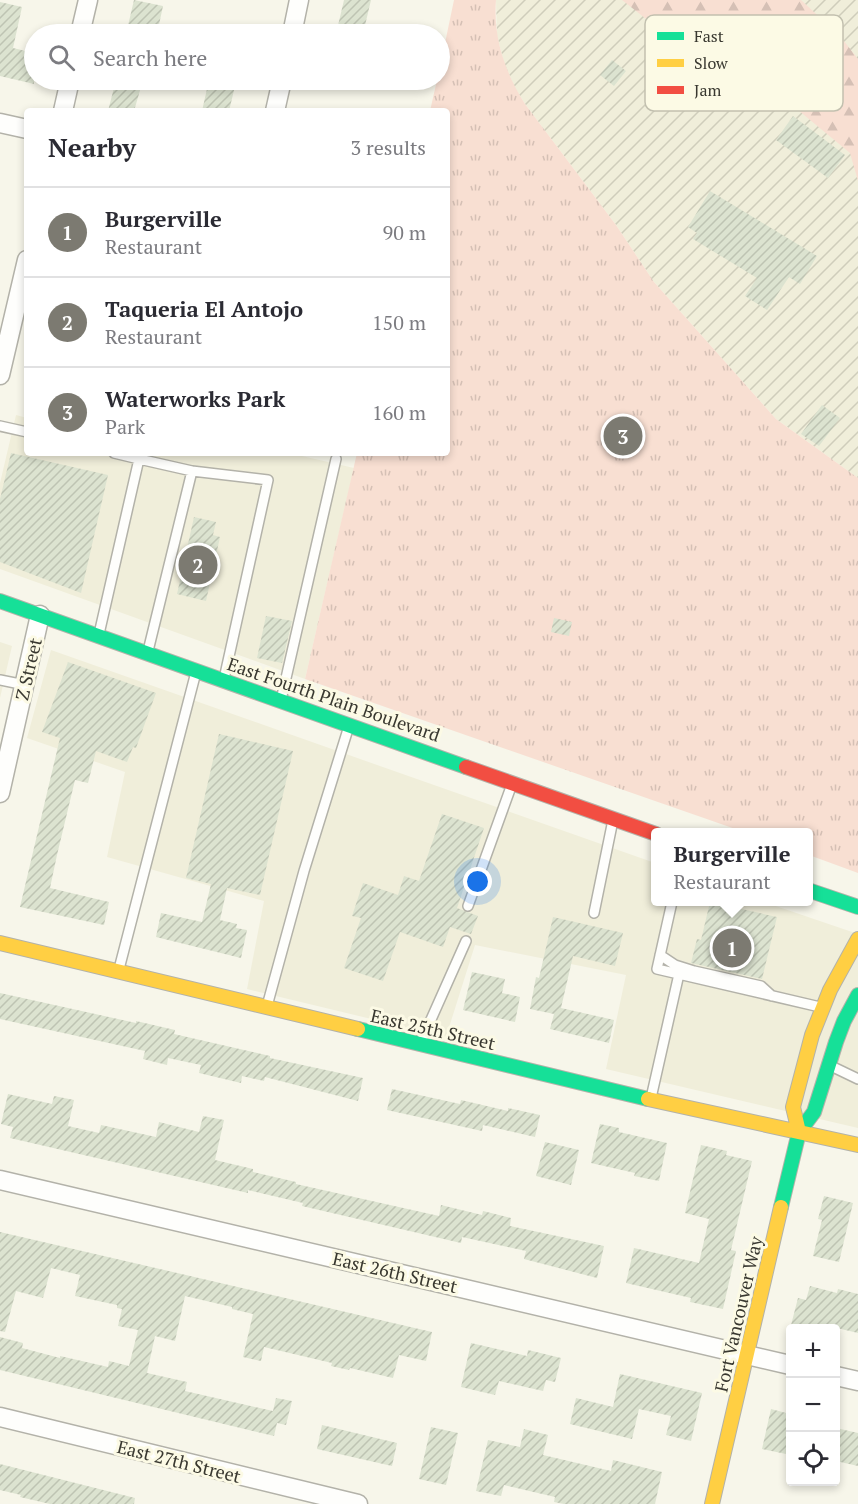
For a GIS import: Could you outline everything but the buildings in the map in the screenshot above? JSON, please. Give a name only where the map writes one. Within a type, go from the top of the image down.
[{"type":"street","points":[[82,24],[88,0]]},
{"type":"street","points":[[294,24],[299,0]]},
{"type":"street","points":[[64,108],[68,90]]},
{"type":"street","points":[[276,108],[280,90]]},
{"type":"street","points":[[0,123],[24,128]]},
{"type":"street","points":[[0,375],[8,305],[24,267]]},
{"type":"street","name":"East Fourth Plain Boulevard","points":[[0,601],[651,832]]},
{"type":"street","name":"Z Street","points":[[0,794],[40,615]]},
{"type":"street","points":[[813,892],[858,907]]},
{"type":"street","name":"Fort Vancouver Way","points":[[799,1132],[793,1107],[804,1060],[822,1008],[858,939]]},
{"type":"street","name":"East 25th Street","points":[[0,943],[651,1100],[858,1145]]},
{"type":"street","name":"Fort Vancouver Way","points":[[712,1504],[799,1132],[814,1112],[844,1021],[858,995]]},
{"type":"street","name":"East 26th Street","points":[[0,1180],[786,1364]]},
{"type":"street","points":[[840,1377],[858,1381]]},
{"type":"street","name":"East 27th Street","points":[[0,1417],[358,1504]]},
{"type":"lane","points":[[0,426],[24,431]]},
{"type":"lane","points":[[126,456],[192,471],[268,480],[224,679]]},
{"type":"lane","points":[[99,636],[139,459]]},
{"type":"lane","points":[[281,700],[336,459]]},
{"type":"lane","points":[[148,653],[192,471]]},
{"type":"lane","points":[[118,972],[197,670]]},
{"type":"lane","points":[[0,680],[25,685]]},
{"type":"lane","points":[[266,1007],[304,871],[350,724]]},
{"type":"lane","points":[[468,906],[513,782]]},
{"type":"lane","points":[[594,913],[614,818]]},
{"type":"lane","points":[[671,906],[657,969],[822,1008]]},
{"type":"lane","points":[[420,1044],[466,941]]},
{"type":"lane","points":[[660,955],[694,971],[761,986],[772,996]]},
{"type":"lane","points":[[651,1100],[679,974]]},
{"type":"lane","points":[[829,1065],[858,1079]]},
{"type":"shaded area","points":[[496,0],[858,0],[858,478],[776,419],[654,282],[616,225],[525,104],[504,63],[497,36]]},
{"type":"shaded area","points":[[16,415],[24,417],[24,456],[302,456],[354,468],[305,679],[0,569],[0,483]]},
{"type":"shaded area","points":[[0,642],[12,646],[0,698]]},
{"type":"shaded area","points":[[51,650],[651,862],[651,906],[776,906],[858,934],[858,1128],[606,1069],[626,975],[475,945],[446,1037],[247,989],[264,901],[107,857],[125,772],[27,738]]},
{"type":"green space","points":[[454,0],[496,0],[496,28],[502,54],[518,92],[616,225],[654,282],[776,419],[858,478],[858,873],[813,856],[813,828],[733,828],[305,679],[356,456],[450,456],[450,108],[431,108],[435,90],[450,90],[449,24]]},
{"type":"green space","points":[[622,0],[801,0],[817,15],[645,15],[645,18]]},
{"type":"green space","points":[[843,40],[858,59],[858,181],[850,153],[799,111],[843,111]]},
{"type":"traffic: fast","points":[[0,601],[466,767]]},
{"type":"traffic: fast","points":[[813,892],[858,907]]},
{"type":"traffic: fast","points":[[781,1207],[799,1132],[814,1112],[836,1042],[858,995]]},
{"type":"traffic: fast","points":[[358,1029],[648,1099]]},
{"type":"traffic: slow","points":[[799,1132],[793,1107],[812,1035],[830,990],[858,939]]},
{"type":"traffic: slow","points":[[0,943],[358,1029]]},
{"type":"traffic: slow","points":[[648,1099],[858,1145]]},
{"type":"traffic: slow","points":[[712,1504],[781,1207]]},
{"type":"traffic: jam","points":[[466,767],[651,832]]},
{"type":"place","name":"Waterworks Park","points":[[623,436]]},
{"type":"place","name":"Taqueria El Antojo","points":[[198,565]]},
{"type":"place","name":"Burgerville","points":[[732,948]]}]
